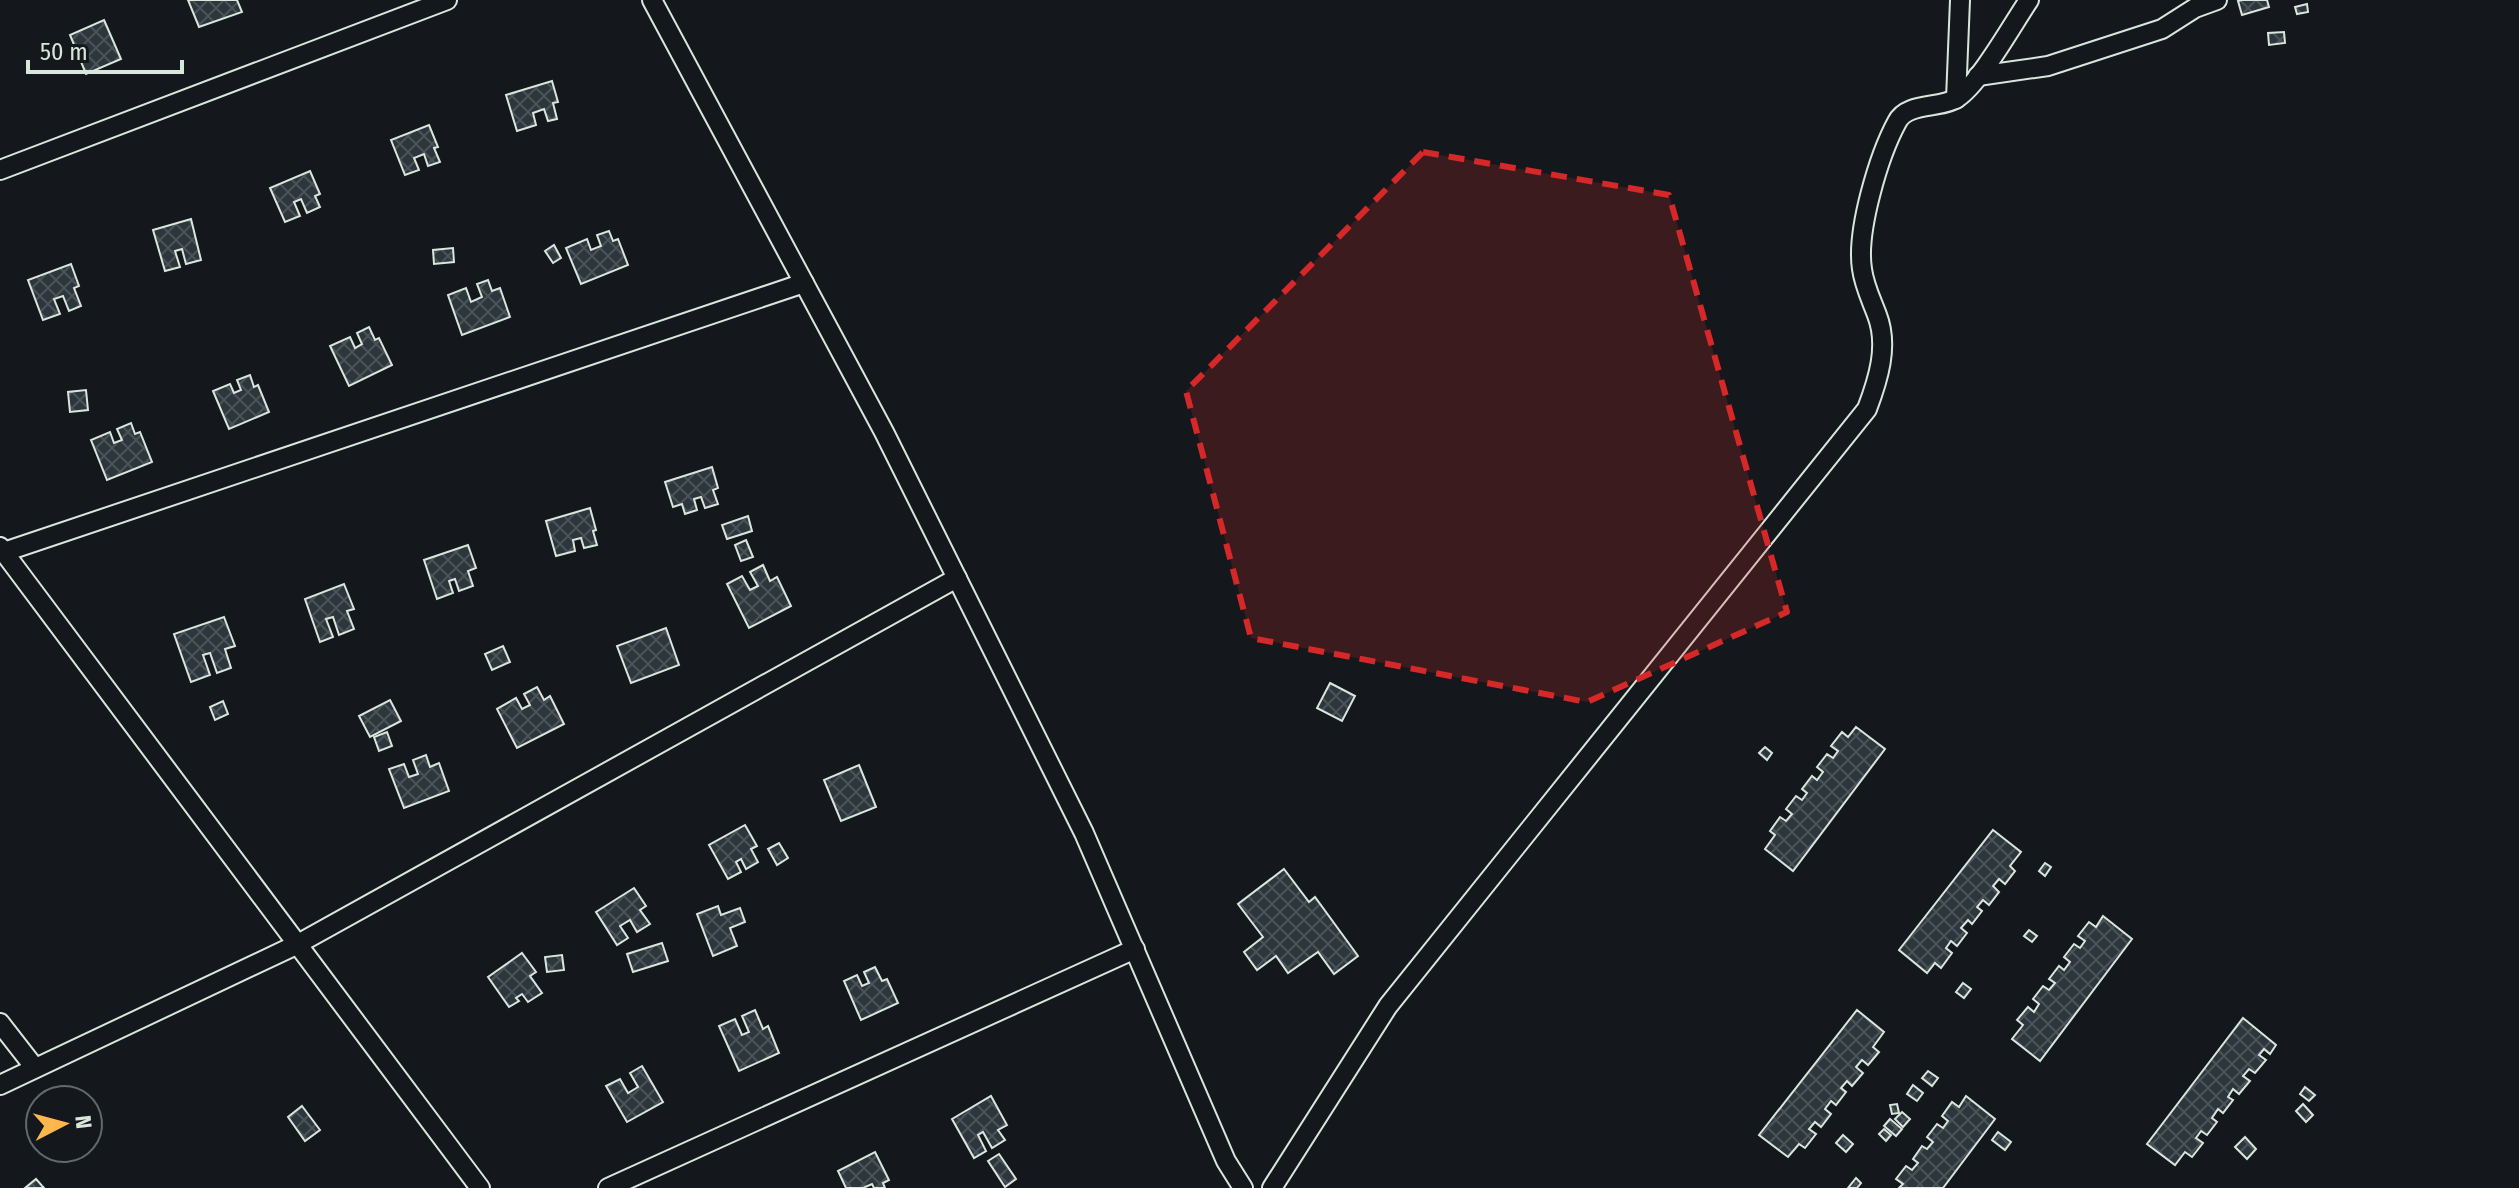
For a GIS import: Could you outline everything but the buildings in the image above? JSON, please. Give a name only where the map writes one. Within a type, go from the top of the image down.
[{"type":"street","points":[[0,170],[447,0]]},
{"type":"street","points":[[652,0],[884,432],[1084,833],[1226,1161],[1243,1188]]},
{"type":"street","points":[[1956,99],[1960,0]]},
{"type":"street","points":[[1272,1188],[1388,1006],[1867,409],[1879,378],[1880,326],[1861,267],[1862,231],[1869,198],[1899,118],[1903,113],[1956,99],[1978,76],[2029,0]]},
{"type":"street","points":[[1978,76],[2048,66],[2162,29],[2195,8],[2217,0]]},
{"type":"street","points":[[480,1188],[2,550],[804,283]]},
{"type":"street","points":[[0,1085],[296,945],[957,578]]},
{"type":"street","points":[[608,1188],[1135,949]]},
{"type":"street","points":[[0,1023],[35,1068]]},
{"type":"highlighted area","points":[[1423,152],[1669,195],[1787,612],[1587,702],[1251,638],[1186,391]]}]
